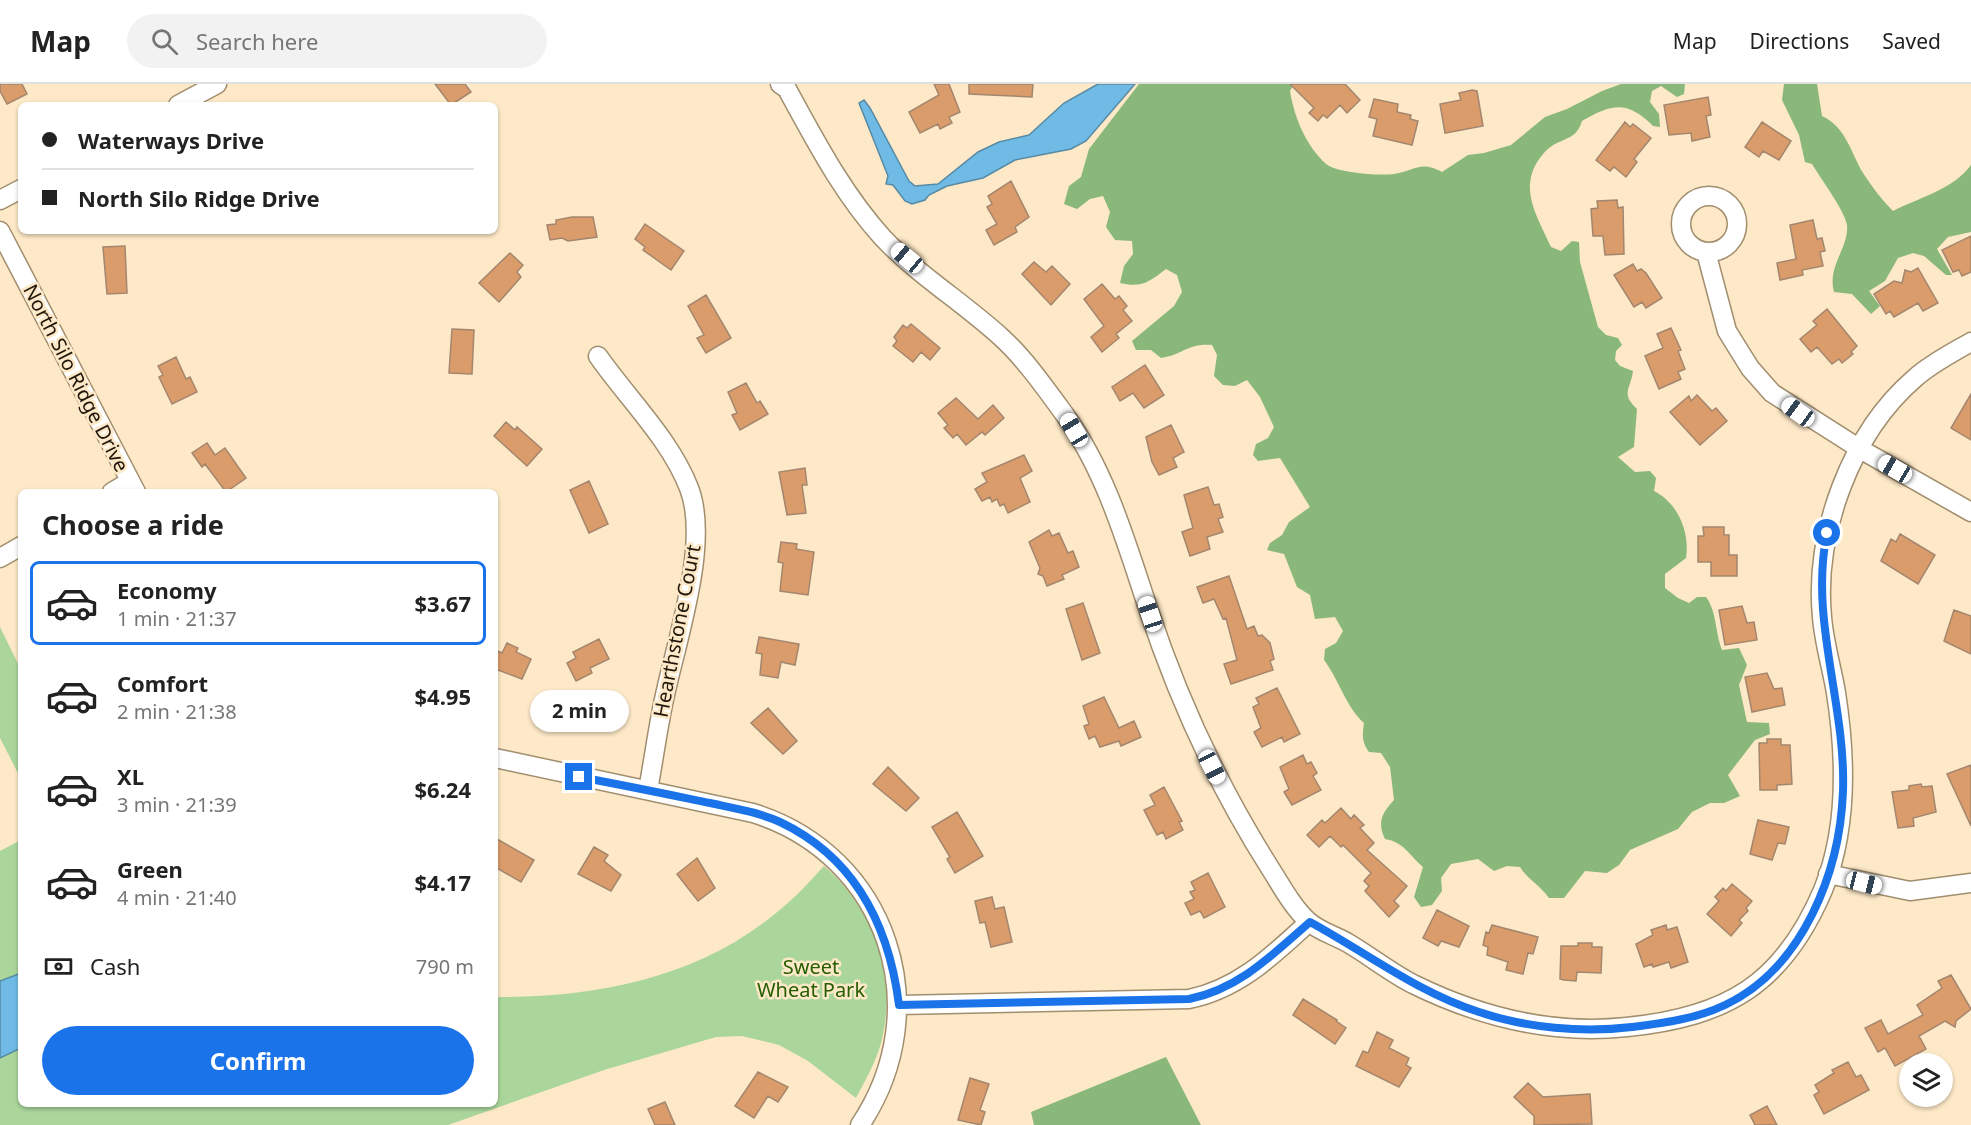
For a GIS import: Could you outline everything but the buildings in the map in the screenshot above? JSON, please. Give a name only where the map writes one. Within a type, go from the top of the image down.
[{"type":"street","points":[[184,102],[217,84]]},
{"type":"street","points":[[788,85],[838,181],[886,240],[1007,342],[1067,418],[1093,461],[1116,514],[1155,630],[1206,754],[1253,841],[1310,922],[1352,945],[1403,979],[1446,1000],[1482,1013],[1549,1027],[1581,1029],[1626,1028],[1686,1018],[1726,1005],[1743,995],[1778,964],[1802,935],[1828,874],[1838,832],[1843,792],[1836,695],[1822,618],[1823,554],[1832,512],[1872,426],[1914,379],[1937,361],[1971,342]]},
{"type":"street","points":[[0,200],[18,191]]},
{"type":"street","name":"North Silo Ridge Drive","points":[[0,231],[133,487]]},
{"type":"street","points":[[1706,252],[1727,331],[1750,368],[1772,393],[1860,449],[1971,512]]},
{"type":"street","name":"Hearthstone Court","points":[[598,356],[626,396],[670,449],[689,490],[696,536],[687,602],[665,697],[648,790]]},
{"type":"street","points":[[0,558],[18,548]]},
{"type":"street","points":[[498,759],[766,817],[799,833],[834,860],[864,896],[881,927],[892,962],[899,1005],[893,1054],[877,1097],[860,1125]]},
{"type":"street","points":[[1828,874],[1910,891],[1971,883]]},
{"type":"street","points":[[899,1005],[1189,999],[1228,987],[1261,966],[1310,922]]},
{"type":"green space","points":[[1139,84],[1294,84],[1290,91],[1294,111],[1307,140],[1319,157],[1326,164],[1339,170],[1379,175],[1401,173],[1418,167],[1428,167],[1442,172],[1468,155],[1511,145],[1545,117],[1621,84],[1685,84],[1684,94],[1677,97],[1661,86],[1652,91],[1650,102],[1659,114],[1660,127],[1653,126],[1635,112],[1619,107],[1602,111],[1582,121],[1575,133],[1552,146],[1540,158],[1532,174],[1530,185],[1533,206],[1551,247],[1561,251],[1572,241],[1579,242],[1580,262],[1598,327],[1606,335],[1618,338],[1622,345],[1616,351],[1615,360],[1620,366],[1633,371],[1628,395],[1637,409],[1634,447],[1618,457],[1635,472],[1650,471],[1656,478],[1654,491],[1670,503],[1676,511],[1681,519],[1686,538],[1686,558],[1665,574],[1665,588],[1689,603],[1697,597],[1706,597],[1712,609],[1722,650],[1739,648],[1747,665],[1739,685],[1747,722],[1769,723],[1770,734],[1755,740],[1728,775],[1740,796],[1724,803],[1710,803],[1692,812],[1678,829],[1630,850],[1619,865],[1607,873],[1585,871],[1564,898],[1549,898],[1520,867],[1507,866],[1494,871],[1478,859],[1451,864],[1441,878],[1442,891],[1432,905],[1421,907],[1414,897],[1423,867],[1402,846],[1385,839],[1381,828],[1386,809],[1394,800],[1390,767],[1381,753],[1369,752],[1367,749],[1363,739],[1364,723],[1352,709],[1324,660],[1325,649],[1336,643],[1343,631],[1335,617],[1315,619],[1310,595],[1297,587],[1284,554],[1267,550],[1270,543],[1282,535],[1289,522],[1310,507],[1280,458],[1258,461],[1253,455],[1256,444],[1268,438],[1274,427],[1260,397],[1247,380],[1235,386],[1223,385],[1214,376],[1217,355],[1212,345],[1191,347],[1161,358],[1151,350],[1136,350],[1132,341],[1174,306],[1182,292],[1177,275],[1166,269],[1145,283],[1134,285],[1120,283],[1124,266],[1133,254],[1132,241],[1115,240],[1106,227],[1110,212],[1103,196],[1090,199],[1077,209],[1064,204],[1069,186],[1081,177],[1089,149]]},
{"type":"green space","points":[[1784,84],[1817,84],[1822,116],[1837,127],[1847,141],[1863,173],[1893,211],[1945,187],[1971,165],[1971,232],[1948,237],[1937,249],[1952,275],[1946,275],[1924,256],[1913,253],[1898,258],[1885,281],[1869,291],[1880,306],[1871,314],[1852,294],[1834,292],[1833,274],[1845,242],[1847,225],[1812,164],[1805,162],[1799,135],[1782,100]]},
{"type":"green space","points":[[0,627],[18,664],[18,773],[0,738]]},
{"type":"green space","name":"Sweet Wheat Park","points":[[18,842],[18,1107],[498,1107],[498,997],[572,993],[610,987],[647,979],[683,967],[751,932],[788,903],[824,866],[841,882],[855,901],[876,942],[883,964],[886,987],[883,1034],[879,1051],[856,1098],[808,1061],[779,1045],[742,1036],[716,1037],[604,1070],[448,1125],[0,1125],[0,851]]},
{"type":"green space","points":[[1166,1057],[1201,1125],[1034,1125],[1031,1112]]},
{"type":"water","points":[[1098,84],[1135,84],[1086,141],[1071,149],[1015,160],[983,178],[947,186],[929,195],[925,200],[912,204],[905,201],[893,185],[886,184],[888,176],[859,103],[864,100],[870,108],[909,181],[915,186],[938,184],[978,152],[999,142],[1029,135],[1064,103]]},
{"type":"water","points":[[18,974],[18,1049],[0,1058],[0,981]]},
{"type":"route","points":[[579,777],[753,813],[781,823],[818,846],[844,870],[873,910],[886,940],[896,980],[899,1005],[1189,999],[1215,992],[1242,979],[1261,966],[1310,922],[1352,945],[1382,967],[1446,1000],[1516,1022],[1549,1027],[1606,1029],[1686,1018],[1726,1005],[1743,995],[1778,964],[1802,935],[1828,874],[1838,832],[1843,792],[1842,744],[1822,618],[1823,554],[1827,533]]}]
